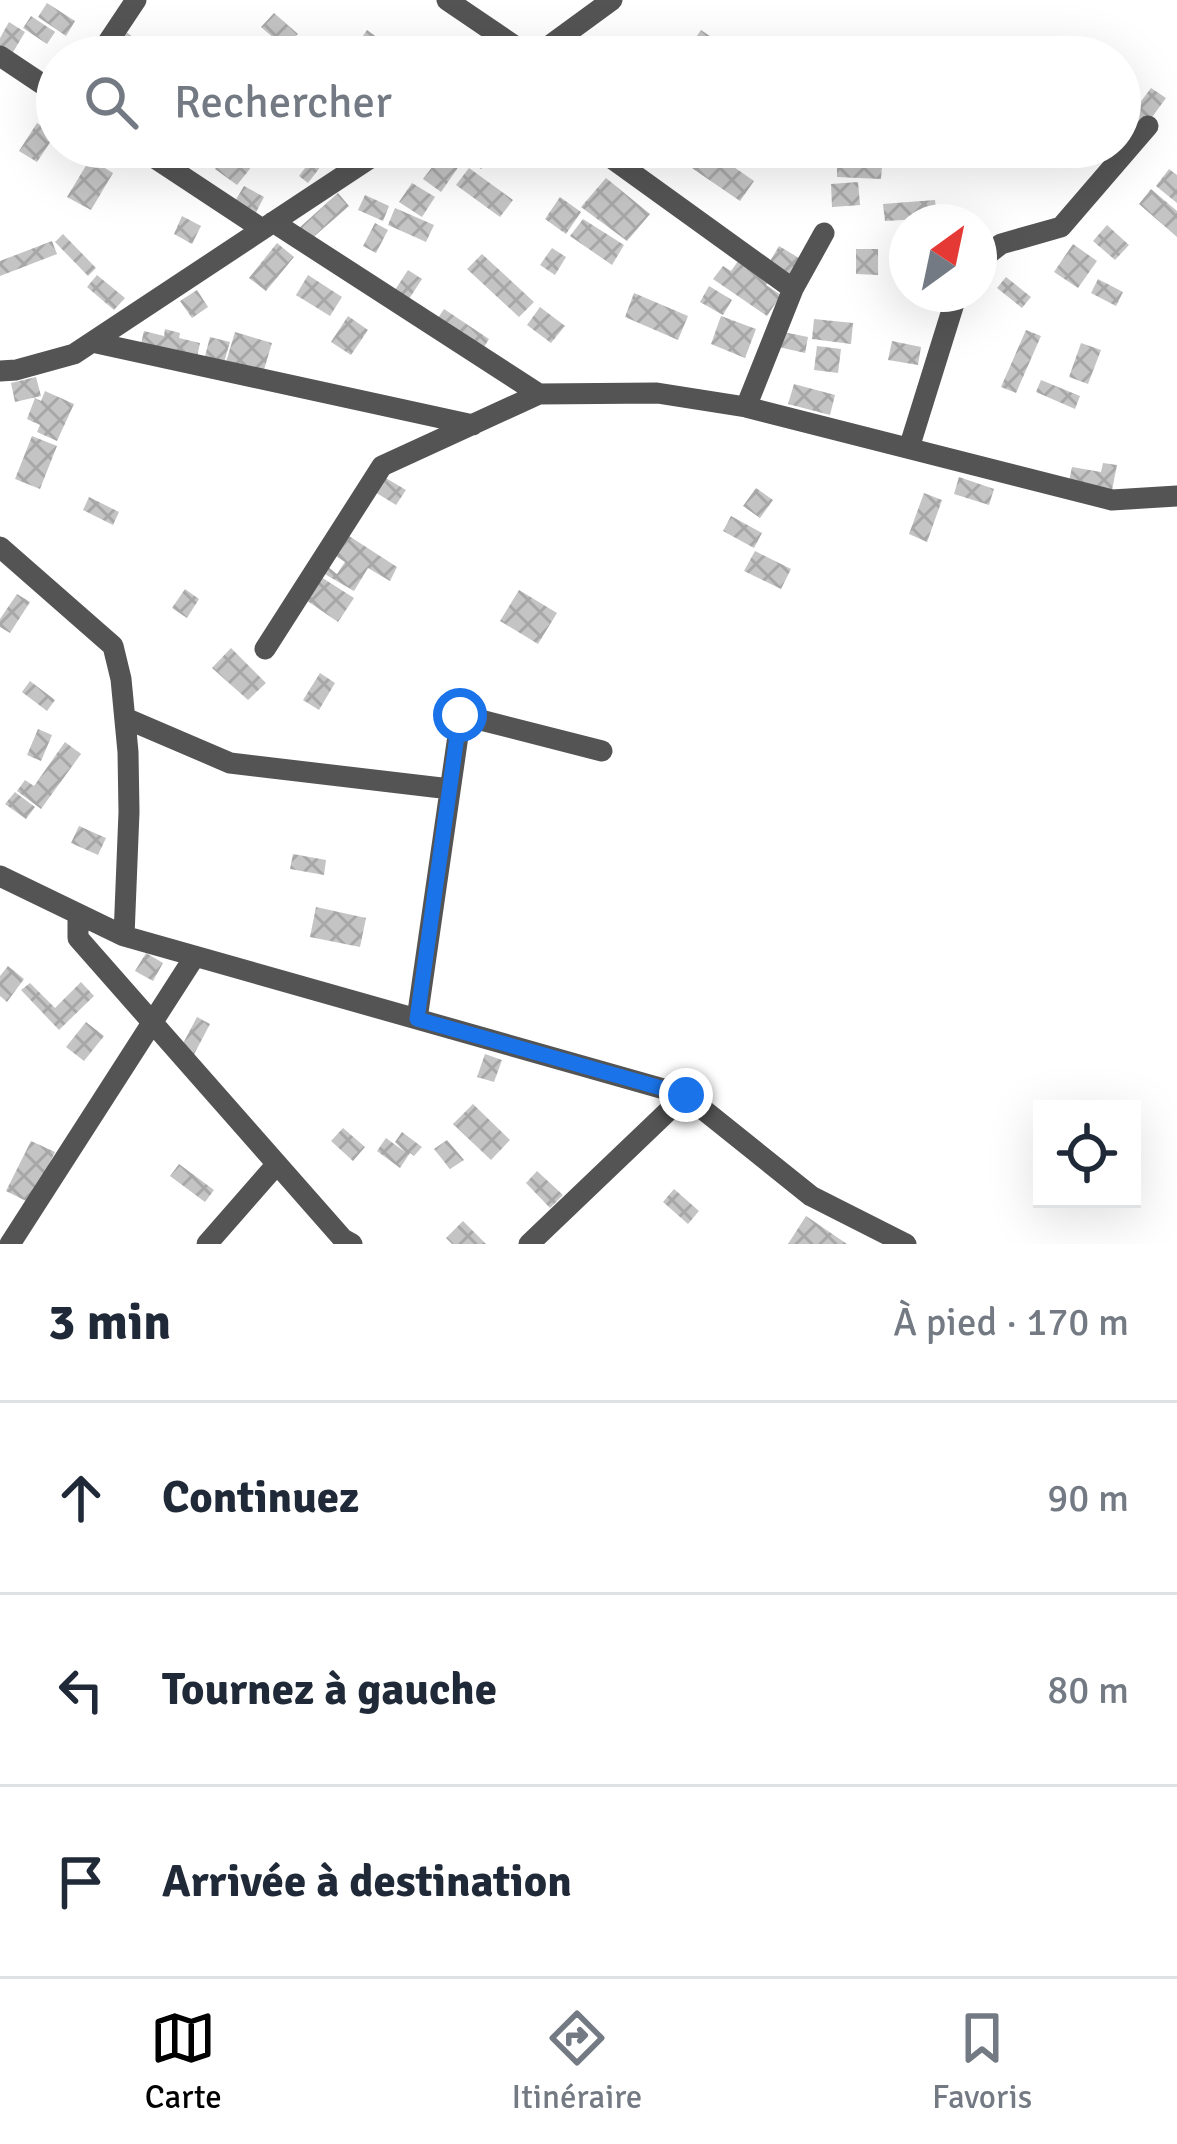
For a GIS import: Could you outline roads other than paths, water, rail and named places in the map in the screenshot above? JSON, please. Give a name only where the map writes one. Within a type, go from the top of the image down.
[{"type":"street","points":[[112,36],[136,0]]},
{"type":"street","points":[[447,0],[501,36]]},
{"type":"street","points":[[562,36],[612,0]]},
{"type":"street","points":[[0,56],[36,80]]},
{"type":"street","points":[[1141,134],[1148,126]]},
{"type":"street","points":[[173,168],[539,394]]},
{"type":"street","points":[[0,371],[74,354],[355,168]]},
{"type":"street","points":[[625,168],[793,289]]},
{"type":"street","points":[[997,247],[1061,227],[1112,168]]},
{"type":"street","points":[[746,406],[793,289],[824,233]]},
{"type":"street","points":[[909,448],[951,312]]},
{"type":"street","points":[[92,342],[473,425]]},
{"type":"street","points":[[265,649],[382,466],[539,394],[657,393],[746,406],[1112,500],[1177,496]]},
{"type":"street","points":[[0,547],[112,646],[122,679],[129,812],[124,936]]},
{"type":"street","points":[[417,1019],[460,715],[602,751]]},
{"type":"street","points":[[125,718],[230,763],[450,789]]},
{"type":"street","points":[[0,876],[124,936],[686,1095],[811,1196],[906,1244]]},
{"type":"street","points":[[78,916],[78,938],[345,1242]]},
{"type":"street","points":[[10,1244],[195,956]]},
{"type":"street","points":[[529,1244],[686,1095]]},
{"type":"street","points":[[207,1244],[277,1164]]}]
